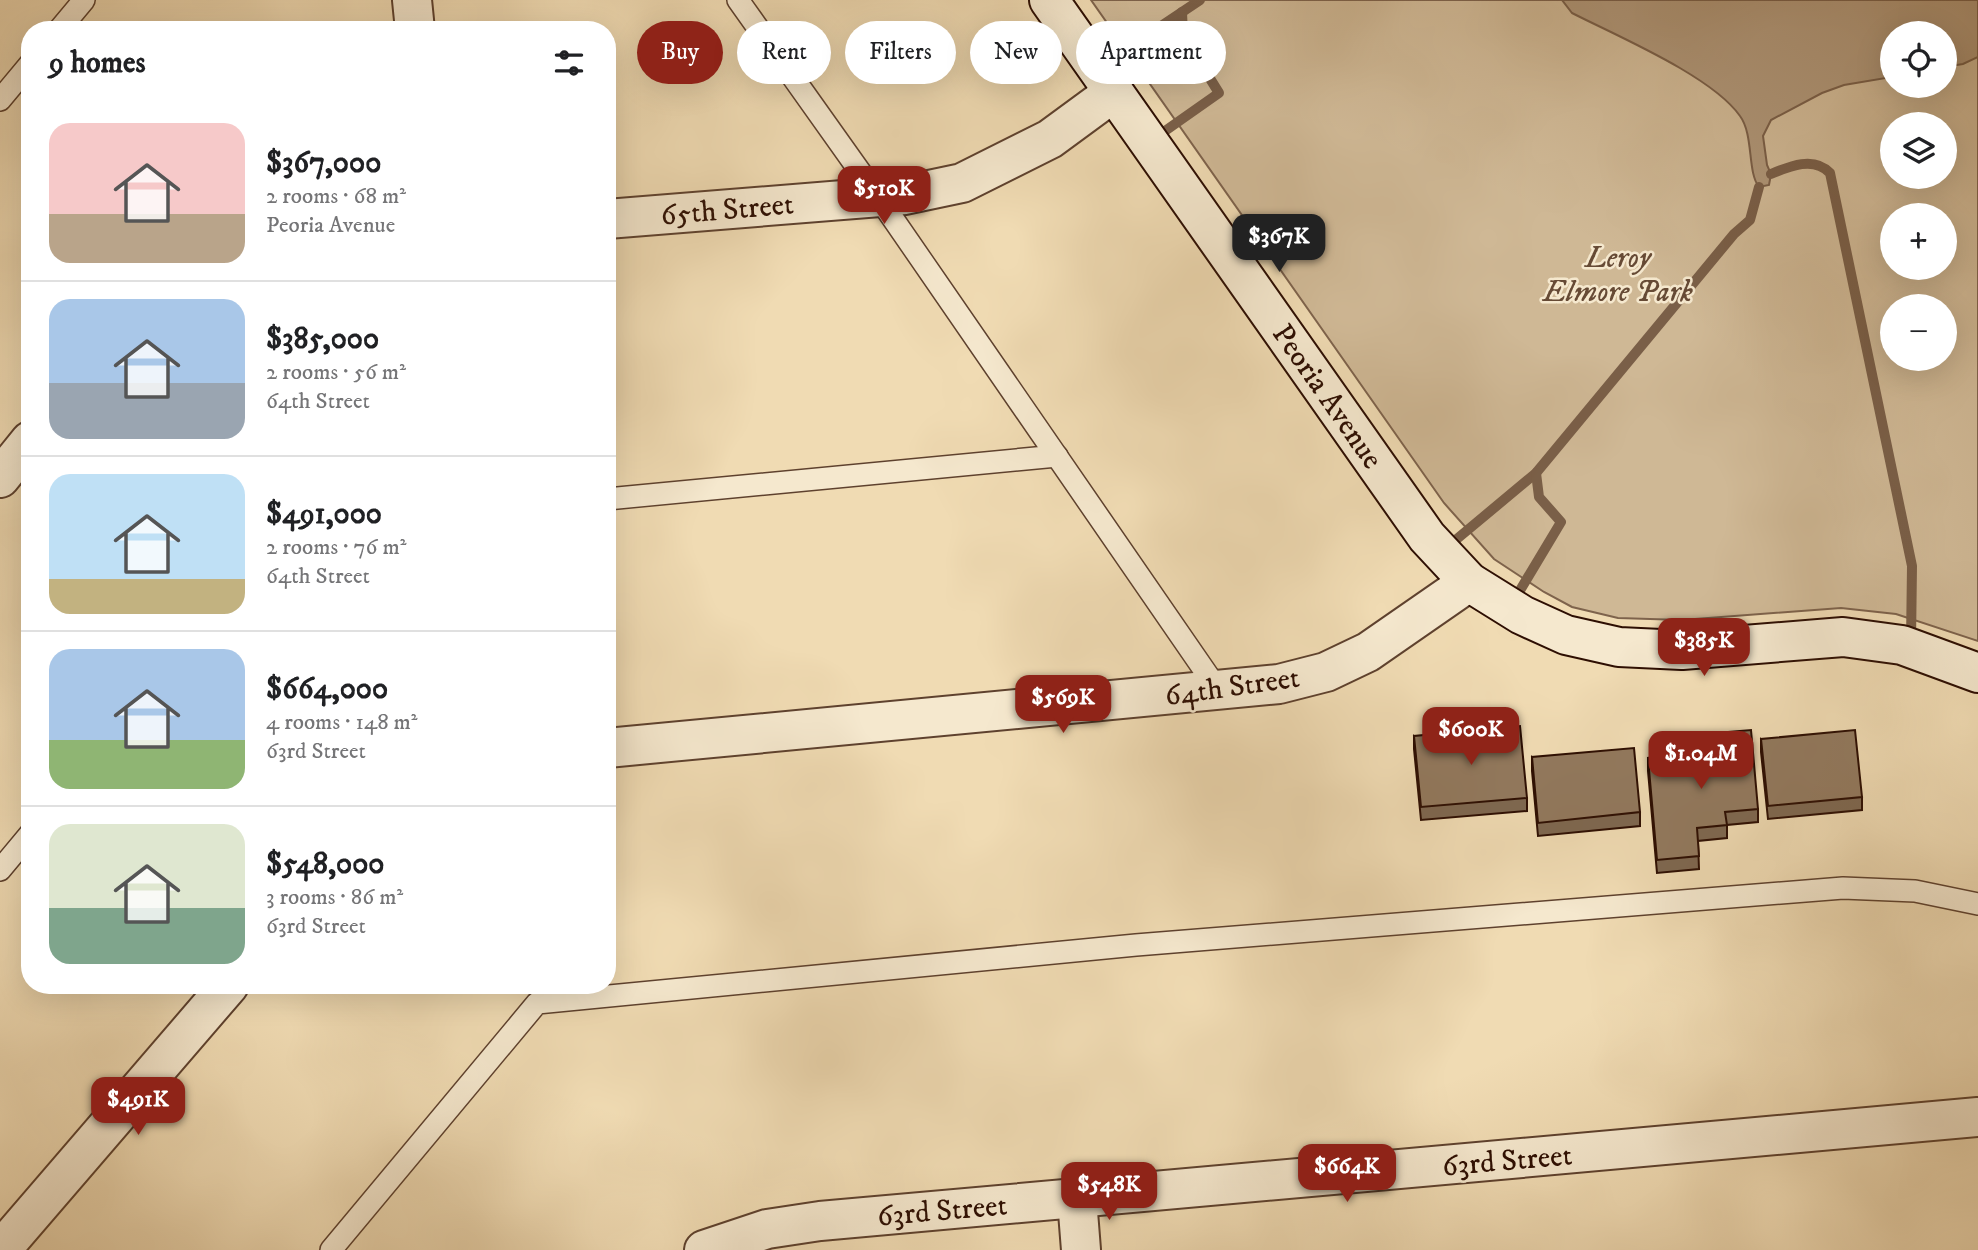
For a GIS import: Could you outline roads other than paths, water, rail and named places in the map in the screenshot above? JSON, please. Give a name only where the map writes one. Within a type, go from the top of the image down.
[{"type":"street","points":[[412,0],[414,21]]},
{"type":"street","name":"Peoria Avenue","points":[[1049,0],[1427,537],[1469,582]]},
{"type":"street","name":"65th Street","points":[[616,218],[905,195],[962,183],[1050,139],[1114,92]]},
{"type":"street","points":[[0,478],[21,453]]},
{"type":"street","points":[[1469,582],[1522,615],[1566,635],[1619,647],[1682,650],[1843,637],[1902,645],[1978,673]]},
{"type":"street","name":"64th Street","points":[[616,747],[1279,684],[1326,672],[1368,652],[1469,582]]},
{"type":"street","points":[[1,1250],[221,994]]},
{"type":"street","name":"63rd Street","points":[[704,1250],[767,1229],[820,1221],[1978,1117]]},
{"type":"street","points":[[1077,1199],[1081,1250]]},
{"type":"lane","points":[[66,21],[84,0]]},
{"type":"lane","points":[[738,0],[878,197],[1218,690]]},
{"type":"lane","points":[[0,100],[21,75]]},
{"type":"lane","points":[[616,498],[1057,456]]},
{"type":"lane","points":[[0,870],[21,845]]},
{"type":"lane","points":[[331,1250],[537,1003],[1122,947],[1843,888],[1915,891],[1978,904]]},
{"type":"waterway","points":[[1169,21],[1200,0]]},
{"type":"waterway","points":[[1155,138],[1219,93],[1183,35],[1182,12]]},
{"type":"waterway","points":[[1771,174],[1802,164],[1817,165],[1830,173],[1912,566],[1911,642]]},
{"type":"waterway","points":[[1446,548],[1536,473],[1734,234],[1750,220],[1759,187]]},
{"type":"waterway","points":[[1513,602],[1561,522],[1539,497],[1536,473]]},
{"type":"park label","name":"Leroy Elmore Park","points":[[1618,274]]}]
